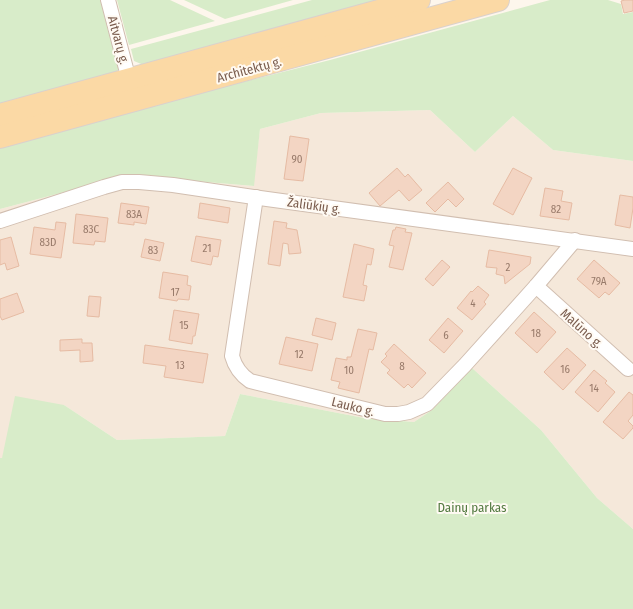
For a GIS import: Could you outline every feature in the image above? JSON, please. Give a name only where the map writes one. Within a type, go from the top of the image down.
[{"type":"main road","name":"Architektų g.","points":[[0,137],[308,41],[419,0]]},
{"type":"main road","name":"Architektų g.","points":[[0,115],[129,80],[498,0]]},
{"type":"street","name":"Aitvarų g.","points":[[108,0],[129,80]]},
{"type":"street","name":"Žaliūkių g.","points":[[0,220],[122,182],[140,182],[173,185],[633,248]]},
{"type":"street","name":"Lauko g.","points":[[256,197],[232,356],[234,364],[244,377],[250,381],[385,414],[409,412],[427,404],[465,365],[575,240]]},
{"type":"street","name":"Malūno g.","points":[[536,286],[628,369]]},
{"type":"shaded area","points":[[430,110],[475,152],[513,116],[553,150],[633,161],[633,529],[597,498],[541,430],[472,368],[432,410],[414,422],[364,418],[240,394],[225,436],[117,440],[64,405],[2,458],[0,458],[0,209],[122,175],[253,186],[260,129],[321,113]]},
{"type":"green space","points":[[0,0],[103,0],[120,64],[116,75],[0,106]]},
{"type":"green space","points":[[117,0],[170,0],[215,21],[129,45]]},
{"type":"green space","points":[[184,0],[293,0],[225,19]]},
{"type":"green space","points":[[312,0],[384,0],[146,66],[134,61],[131,49]]},
{"type":"green space","points":[[550,0],[608,0],[621,4],[623,14],[633,12],[633,161],[553,150],[513,116],[475,152],[430,110],[321,113],[260,129],[254,186],[122,175],[0,209],[0,148]]},
{"type":"green space","name":"Dainų parkas","points":[[472,368],[541,430],[597,498],[633,529],[633,609],[0,609],[0,458],[2,458],[15,396],[64,405],[117,440],[225,436],[240,394],[364,418],[414,422],[432,410]]},
{"type":"building","points":[[633,0],[633,11],[624,13],[621,1]]},
{"type":"building","points":[[290,136],[309,139],[303,181],[284,179]]},
{"type":"building","points":[[397,168],[405,177],[408,174],[422,190],[409,201],[399,190],[380,206],[369,193]]},
{"type":"building","points":[[513,168],[532,178],[513,215],[493,204]]},
{"type":"building","points":[[448,182],[464,199],[456,207],[448,199],[435,212],[426,203]]},
{"type":"building","points":[[545,188],[563,191],[561,201],[572,203],[569,220],[540,216]]},
{"type":"building","points":[[620,195],[633,197],[630,228],[615,225]]},
{"type":"building","points":[[121,203],[149,207],[146,224],[134,222],[134,225],[118,223]]},
{"type":"building","points":[[200,203],[230,208],[228,223],[198,218]]},
{"type":"building","points":[[76,214],[108,218],[105,242],[95,241],[94,245],[73,243]]},
{"type":"building","points":[[274,221],[287,223],[286,228],[297,230],[301,253],[289,254],[288,244],[283,243],[280,266],[268,264]]},
{"type":"building","points":[[56,222],[66,223],[61,258],[30,254],[34,227],[55,230]]},
{"type":"building","points":[[396,227],[406,229],[405,232],[412,233],[403,270],[389,267],[394,246],[389,245],[393,230],[395,230]]},
{"type":"building","points":[[196,236],[221,240],[218,257],[213,256],[211,265],[191,261]]},
{"type":"building","points":[[11,237],[19,266],[7,270],[5,263],[0,265],[0,240]]},
{"type":"building","points":[[145,239],[164,243],[160,261],[141,257]]},
{"type":"building","points":[[354,244],[374,249],[371,265],[367,264],[363,285],[367,286],[364,301],[343,297]]},
{"type":"building","points":[[489,250],[531,257],[530,264],[505,284],[504,276],[496,274],[497,268],[486,267]]},
{"type":"building","points":[[442,260],[450,267],[433,286],[425,279]]},
{"type":"building","points":[[594,260],[620,283],[609,295],[605,292],[599,298],[577,279]]},
{"type":"building","points":[[163,272],[188,276],[187,285],[191,286],[189,300],[178,299],[177,301],[159,298]]},
{"type":"building","points":[[478,286],[489,295],[484,302],[486,304],[472,320],[457,308],[471,291],[472,292]]},
{"type":"building","points":[[17,293],[24,312],[2,320],[0,316],[0,299]]},
{"type":"building","points":[[89,296],[101,297],[99,317],[87,316]]},
{"type":"building","points":[[174,310],[199,314],[192,344],[169,340]]},
{"type":"building","points":[[534,312],[556,332],[537,353],[515,333]]},
{"type":"building","points":[[316,318],[336,323],[332,340],[312,335]]},
{"type":"building","points":[[448,318],[463,331],[444,353],[429,340]]},
{"type":"building","points":[[358,329],[377,333],[373,350],[369,349],[359,393],[338,388],[340,382],[331,380],[336,358],[347,360],[347,357],[351,357]]},
{"type":"building","points":[[286,337],[318,344],[312,371],[279,364]]},
{"type":"building","points":[[82,339],[82,343],[92,343],[93,361],[80,362],[80,350],[60,351],[60,340]]},
{"type":"building","points":[[394,344],[426,373],[412,388],[408,384],[404,388],[387,373],[390,370],[381,362],[387,356],[385,354]]},
{"type":"building","points":[[145,345],[208,354],[203,383],[164,377],[166,366],[143,363]]},
{"type":"building","points":[[567,348],[586,365],[563,390],[544,372]]},
{"type":"building","points":[[594,370],[607,381],[605,383],[615,392],[598,412],[575,392]]},
{"type":"building","points":[[629,392],[633,395],[633,415],[628,421],[633,428],[623,439],[603,422]]}]
